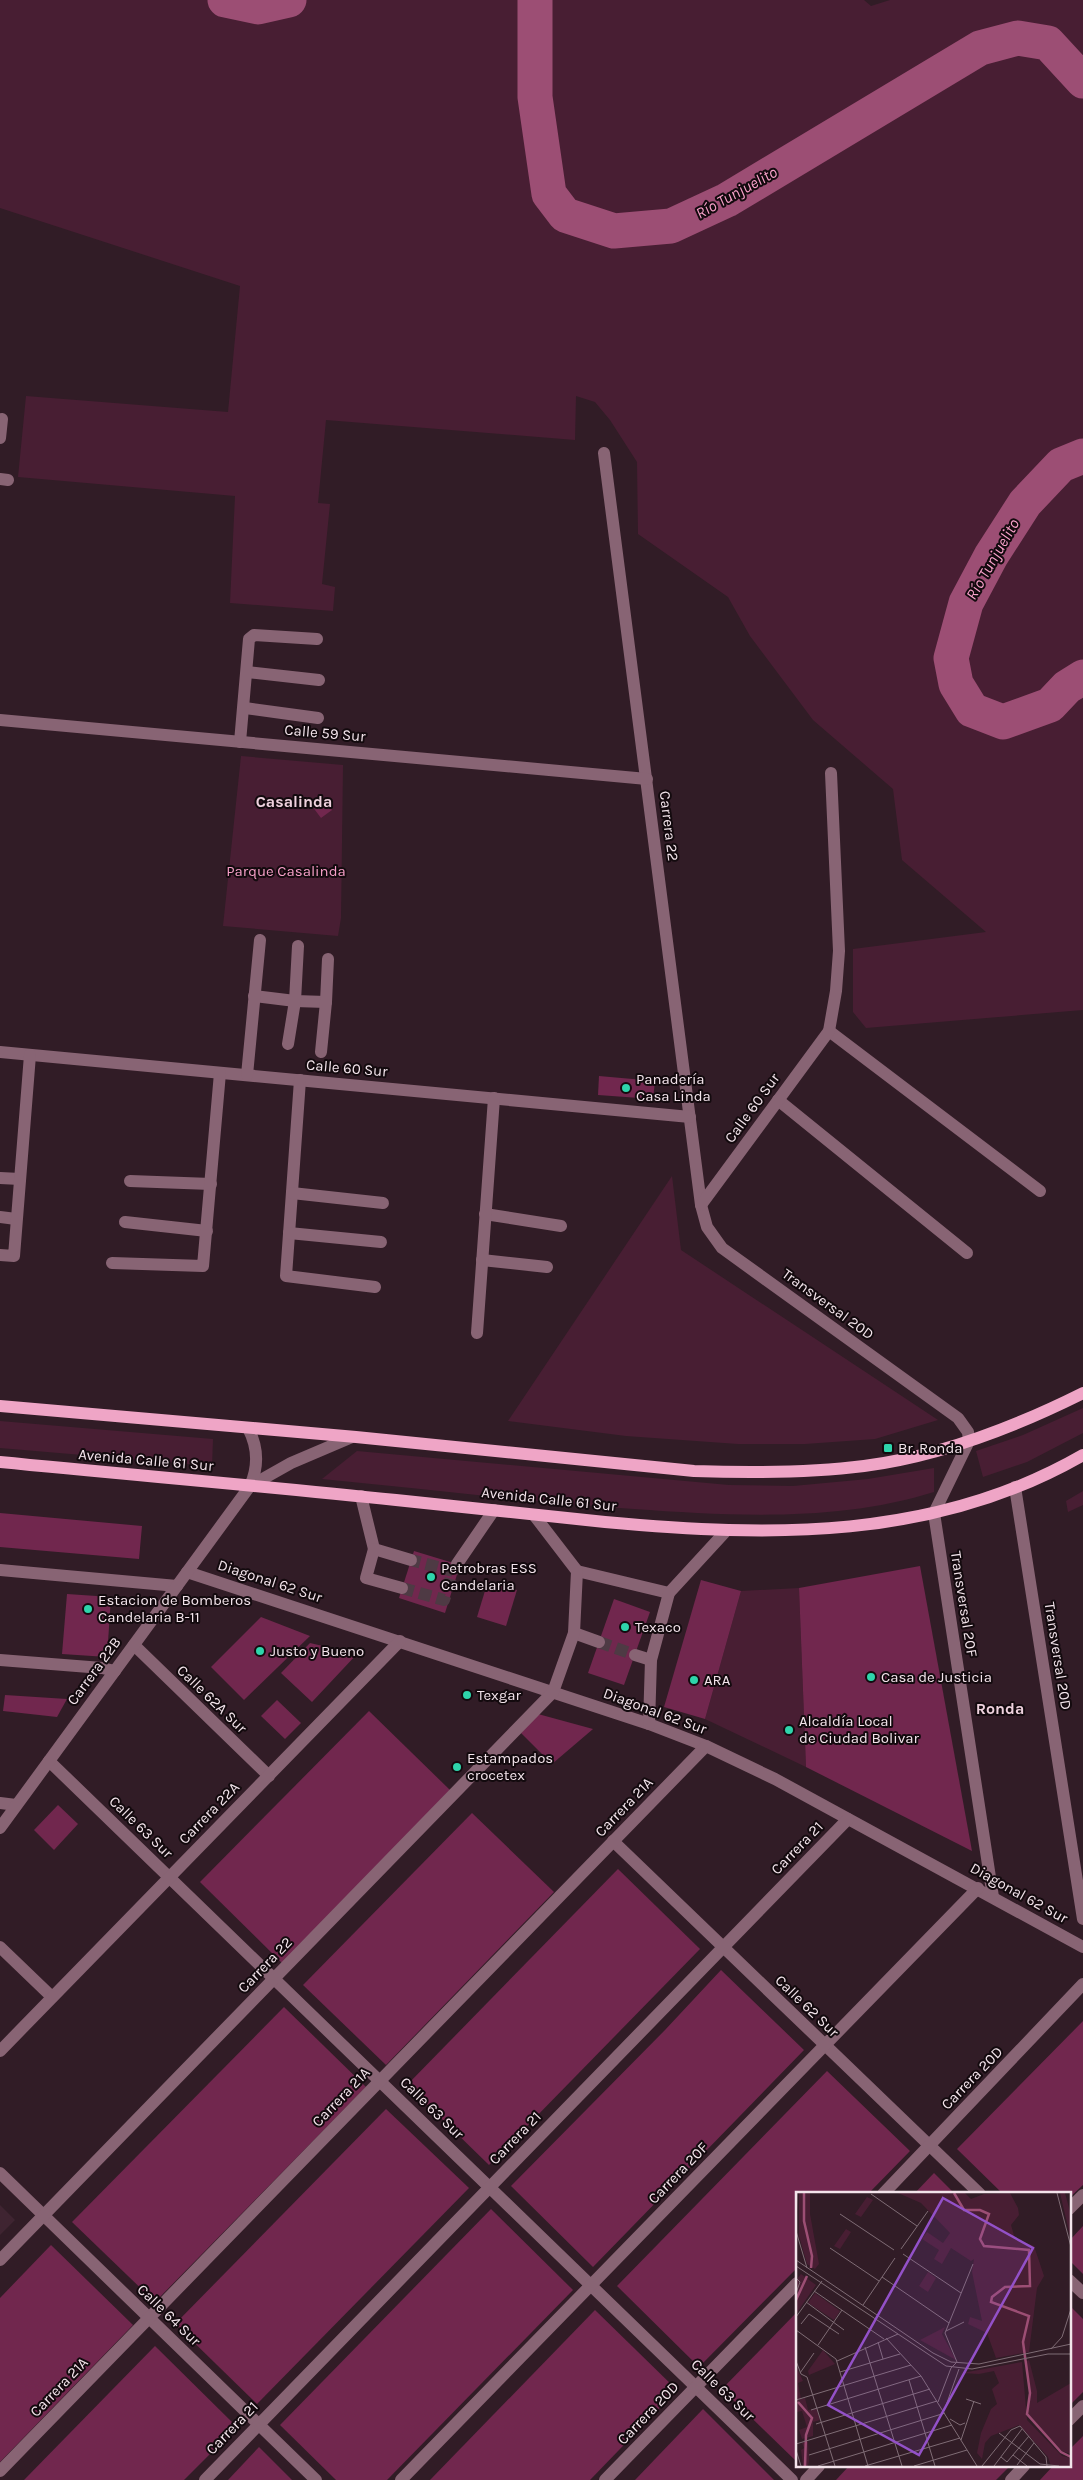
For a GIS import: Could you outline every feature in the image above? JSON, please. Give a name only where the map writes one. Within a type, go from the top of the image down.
[{"type":"main road","points":[[0,1406],[352,1437],[675,1469],[739,1473],[788,1472],[866,1466],[904,1459],[969,1441],[1055,1407],[1083,1393]]},
{"type":"main road","name":"Avenida Calle 61 Sur","points":[[0,1462],[361,1496],[534,1515],[726,1531],[779,1532],[884,1524],[934,1514],[1016,1487],[1083,1455]]},
{"type":"street","points":[[0,438],[2,419]]},
{"type":"street","name":"Carrera 22","points":[[604,453],[701,1205]]},
{"type":"street","points":[[240,742],[245,708],[249,639],[254,634],[317,639]]},
{"type":"street","points":[[247,672],[319,680]]},
{"type":"street","points":[[245,708],[318,718]]},
{"type":"street","name":"Calle 59 Sur","points":[[0,720],[647,778]]},
{"type":"street","points":[[831,773],[839,952],[836,991],[829,1031],[1040,1191]]},
{"type":"street","points":[[247,1075],[260,940]]},
{"type":"street","points":[[288,1044],[295,1001],[298,946]]},
{"type":"street","points":[[321,1052],[328,959]]},
{"type":"street","points":[[254,996],[295,1001],[326,1002]]},
{"type":"street","name":"Calle 60 Sur","points":[[701,1205],[829,1031]]},
{"type":"street","name":"Calle 60 Sur","points":[[0,1052],[690,1116]]},
{"type":"street","points":[[0,1255],[14,1256],[30,1055]]},
{"type":"street","points":[[112,1263],[203,1266],[220,1073]]},
{"type":"street","points":[[300,1080],[286,1276],[375,1287]]},
{"type":"street","points":[[477,1333],[494,1098]]},
{"type":"street","points":[[778,1100],[967,1253]]},
{"type":"street","points":[[0,1178],[20,1179]]},
{"type":"street","points":[[130,1181],[211,1184]]},
{"type":"street","points":[[292,1193],[383,1203]]},
{"type":"street","name":"Transversal 20D","points":[[701,1205],[708,1227],[722,1248],[958,1418],[968,1432],[969,1441]]},
{"type":"street","points":[[485,1214],[560,1226]]},
{"type":"street","points":[[0,1217],[16,1218]]},
{"type":"street","points":[[125,1222],[207,1231]]},
{"type":"street","points":[[289,1233],[381,1242]]},
{"type":"street","points":[[482,1260],[547,1267]]},
{"type":"street","name":"Carrera 22B","points":[[0,1828],[250,1486],[254,1476],[256,1449],[248,1428]]},
{"type":"street","name":"Carrera 22B","points":[[250,1486],[291,1463],[352,1437]]},
{"type":"street","points":[[934,1514],[969,1441]]},
{"type":"street","name":"Transversal 20D","points":[[1016,1487],[1083,1919]]},
{"type":"street","points":[[361,1496],[374,1549],[366,1578],[402,1588]]},
{"type":"street","points":[[457,1564],[494,1510]]},
{"type":"street","name":"Transversal 20F","points":[[934,1514],[993,1897]]},
{"type":"street","points":[[534,1515],[577,1571],[669,1593]]},
{"type":"street","points":[[649,1724],[651,1660],[669,1593],[726,1531]]},
{"type":"street","points":[[374,1549],[411,1560]]},
{"type":"street","points":[[0,1570],[177,1586]]},
{"type":"street","points":[[553,1692],[574,1633],[577,1571]]},
{"type":"street","name":"Diagonal 62 Sur","points":[[187,1572],[400,1640],[649,1724],[706,1746],[775,1780],[978,1888],[1083,1947]]},
{"type":"street","points":[[574,1633],[599,1642]]},
{"type":"street","name":"Carrera 22A","points":[[0,2051],[400,1640]]},
{"type":"street","name":"Calle 62A Sur","points":[[134,1645],[269,1776]]},
{"type":"street","points":[[635,1655],[651,1660]]},
{"type":"street","points":[[0,1660],[102,1668],[114,1671]]},
{"type":"street","name":"Carrera 22","points":[[0,2260],[553,1692]]},
{"type":"street","name":"Carrera 21A","points":[[0,2471],[706,1746]]},
{"type":"street","name":"Calle 63 Sur","points":[[49,1761],[491,2186],[792,2480]]},
{"type":"street","points":[[0,1803],[16,1805]]},
{"type":"street","name":"Carrera 21","points":[[204,2480],[848,1819]]},
{"type":"street","name":"Calle 62 Sur","points":[[613,1841],[978,2192]]},
{"type":"street","name":"Carrera 20F","points":[[401,2480],[978,1888]]},
{"type":"street","points":[[0,1947],[52,1998]]},
{"type":"street","name":"Carrera 20D","points":[[885,2192],[1083,1984]]},
{"type":"street","name":"Calle 64 Sur","points":[[0,2173],[316,2480]]},
{"type":"street","points":[[1070,2208],[1083,2195]]},
{"type":"street","points":[[1070,2281],[1083,2293]]},
{"type":"street","name":"Carrera 20D","points":[[606,2480],[796,2284]]},
{"type":"street","points":[[1070,2419],[1083,2406]]},
{"type":"street","points":[[806,2480],[817,2468]]},
{"type":"street","points":[[1011,2480],[1022,2468]]},
{"type":"shaded area","points":[[0,2205],[15,2220],[0,2235]]},
{"type":"green space","points":[[0,0],[864,0],[871,6],[890,0],[1083,0],[1083,1010],[866,1028],[853,1012],[853,949],[986,932],[902,860],[893,789],[813,720],[750,636],[728,597],[638,534],[637,462],[610,420],[595,402],[576,396],[575,440],[326,420],[318,503],[330,504],[322,584],[335,587],[333,611],[230,603],[235,496],[18,477],[26,396],[228,412],[240,286],[0,208]]},
{"type":"green space","name":"Parque Casalinda","points":[[241,756],[343,765],[341,918],[338,936],[223,926]]},
{"type":"green space","points":[[672,1176],[681,1250],[938,1420],[875,1439],[805,1444],[738,1444],[626,1436],[508,1421]]},
{"type":"green space","points":[[1083,1408],[1083,1433],[1027,1462],[983,1477],[976,1451],[1023,1435]]},
{"type":"green space","points":[[0,1421],[213,1439],[212,1466],[0,1448]]},
{"type":"green space","points":[[357,1451],[729,1485],[793,1486],[868,1479],[934,1468],[934,1492],[898,1502],[861,1508],[823,1512],[747,1515],[595,1506],[322,1479]]},
{"type":"green space","points":[[1083,1491],[1083,1505],[1068,1512],[1066,1501]]},
{"type":"green space","points":[[799,1588],[806,1767],[705,1719],[741,1591]]},
{"type":"building","points":[[323,798],[332,810],[321,818],[312,806]]},
{"type":"building","name":"Panadería Casa Linda","points":[[599,1076],[655,1081],[653,1099],[598,1095]]},
{"type":"building","points":[[0,1513],[142,1526],[139,1559],[0,1547]]},
{"type":"building","name":"Petrobras ESS Candelaria","points":[[414,1551],[460,1565],[445,1613],[399,1598]]},
{"type":"building","name":"Casa de Justicia","points":[[920,1566],[972,1851],[806,1767],[799,1588]]},
{"type":"building","points":[[701,1580],[741,1591],[705,1719],[664,1707]]},
{"type":"building","points":[[488,1581],[517,1590],[506,1626],[477,1617]]},
{"type":"building","points":[[67,1594],[111,1597],[107,1657],[62,1654]]},
{"type":"building","name":"Texaco","points":[[614,1599],[650,1612],[624,1685],[588,1673]]},
{"type":"building","name":"Justo y Bueno","points":[[261,1617],[310,1636],[244,1700],[211,1667]]},
{"type":"building","points":[[310,1643],[357,1654],[312,1702],[281,1673]]},
{"type":"building","points":[[5,1695],[67,1699],[57,1717],[3,1711]]},
{"type":"building","points":[[277,1700],[301,1723],[285,1739],[261,1716]]},
{"type":"building","points":[[369,1711],[450,1790],[282,1963],[200,1882]]},
{"type":"building","points":[[538,1714],[593,1729],[552,1764],[521,1733]]},
{"type":"building","points":[[58,1805],[78,1824],[54,1850],[34,1830]]},
{"type":"building","points":[[472,1813],[554,1892],[386,2065],[303,1985]]},
{"type":"building","points":[[618,1869],[700,1949],[489,2165],[407,2085]]},
{"type":"building","points":[[721,1970],[804,2050],[593,2267],[511,2186],[665,2030]]},
{"type":"building","points":[[284,2007],[366,2087],[155,2302],[72,2222]]},
{"type":"building","points":[[1083,2021],[1083,2185],[1070,2197],[1070,2192],[1001,2192],[957,2149]]},
{"type":"building","points":[[827,2071],[910,2151],[870,2192],[796,2192],[796,2269],[699,2367],[617,2286]]},
{"type":"building","points":[[386,2109],[469,2188],[257,2404],[175,2324]]},
{"type":"building","points":[[934,2173],[953,2192],[916,2192]]},
{"type":"building","points":[[491,2209],[573,2290],[387,2480],[336,2480],[280,2425]]},
{"type":"building","points":[[1083,2226],[1083,2274],[1070,2261],[1070,2240]]},
{"type":"building","points":[[51,2245],[133,2325],[0,2462],[0,2298]]},
{"type":"building","points":[[1070,2306],[1083,2319],[1083,2392],[1070,2405]]},
{"type":"building","points":[[595,2310],[677,2390],[590,2480],[430,2480]]},
{"type":"building","points":[[796,2313],[796,2461],[722,2389]]},
{"type":"building","points":[[155,2346],[237,2427],[184,2480],[24,2480]]},
{"type":"building","points":[[703,2409],[774,2480],[635,2480]]},
{"type":"building","points":[[1083,2436],[1083,2480],[1040,2480],[1051,2468],[1070,2468],[1070,2449]]},
{"type":"building","points":[[259,2447],[292,2480],[228,2480]]},
{"type":"building","points":[[847,2468],[1008,2468],[996,2480],[836,2480]]},
{"type":"waterway","name":"Río Tunjuelito","points":[[225,0],[258,7],[289,0]]},
{"type":"waterway","name":"Río Tunjuelito","points":[[535,0],[535,97],[549,194],[565,215],[614,231],[671,226],[727,200],[980,48],[1018,38],[1048,43],[1083,81]]},
{"type":"waterway","name":"Río Tunjuelito","points":[[1083,456],[1061,465],[1025,503],[991,556],[966,603],[951,658],[956,684],[972,710],[1003,722],[1050,705],[1067,687],[1083,677]]},
{"type":"tunnel","points":[[402,1588],[444,1600],[453,1571],[411,1560]]},
{"type":"tunnel","points":[[599,1642],[635,1655]]},
{"type":"place","name":"Panadería Casa Linda","points":[[626,1088]]},
{"type":"place","name":"Br. Ronda","points":[[888,1448]]},
{"type":"place","name":"Petrobras ESS Candelaria","points":[[431,1577]]},
{"type":"place","name":"Estacion de Bomberos Candelaria B-11","points":[[88,1609]]},
{"type":"place","name":"Texaco","points":[[625,1627]]},
{"type":"place","name":"Justo y Bueno","points":[[260,1651]]},
{"type":"place","name":"Casa de Justicia","points":[[871,1677]]},
{"type":"place","name":"ARA","points":[[694,1680]]},
{"type":"place","name":"Texgar","points":[[467,1695]]},
{"type":"place","name":"Alcaldía Local de Ciudad Bolivar","points":[[789,1730]]},
{"type":"place","name":"Estampados crocetex","points":[[457,1767]]},
{"type":"district","name":"Casalinda","points":[[294,801]]},
{"type":"district","name":"Ronda","points":[[1000,1708]]}]
